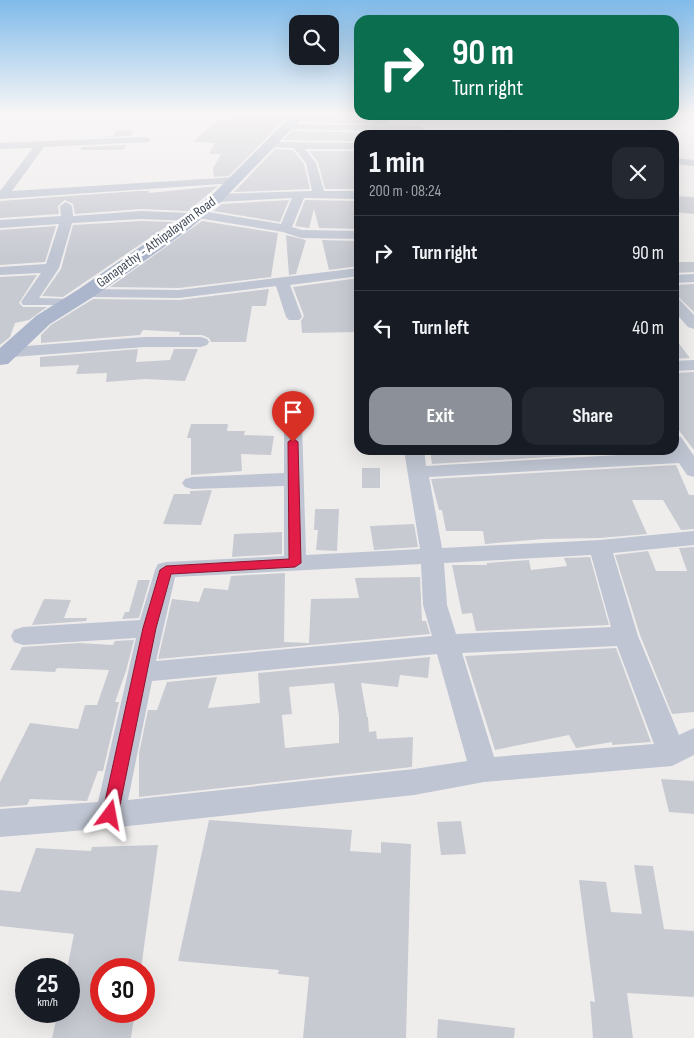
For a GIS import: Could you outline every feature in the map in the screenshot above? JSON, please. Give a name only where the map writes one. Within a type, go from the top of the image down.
[{"type":"main road","name":"Ganapathy - Athipalayam Road","points":[[2,355],[43,320],[86,293],[180,227],[217,198],[255,160]]},
{"type":"street","points":[[2,195],[28,160]]},
{"type":"street","points":[[309,160],[319,195]]},
{"type":"street","points":[[679,162],[694,163]]},
{"type":"street","points":[[2,195],[236,180]]},
{"type":"street","points":[[66,191],[67,220],[52,268],[28,302],[70,302]]},
{"type":"street","points":[[285,228],[300,194]]},
{"type":"street","points":[[217,198],[300,194],[354,195]]},
{"type":"street","points":[[0,224],[141,215],[194,215],[285,228],[301,234],[354,235]]},
{"type":"street","points":[[0,271],[52,268]]},
{"type":"street","points":[[86,293],[179,294],[354,273]]},
{"type":"street","points":[[679,278],[694,278]]},
{"type":"street","points":[[281,281],[294,317]]},
{"type":"street","points":[[2,355],[144,342],[201,342]]},
{"type":"street","points":[[679,366],[694,365]]},
{"type":"street","points":[[293,423],[295,563]]},
{"type":"street","points":[[679,449],[689,464]]},
{"type":"street","points":[[484,770],[435,605],[432,556],[416,461],[536,458],[689,464]]},
{"type":"street","points":[[192,483],[294,479]]},
{"type":"street","points":[[110,815],[150,628],[166,570],[600,547],[694,538]]},
{"type":"street","points":[[0,823],[110,815],[414,782],[484,770],[683,747],[626,636],[600,547]]},
{"type":"street","points":[[23,636],[150,628]]},
{"type":"street","points":[[142,672],[446,644],[626,636]]},
{"type":"building","points":[[217,160],[244,160],[229,176],[214,177],[213,168]]},
{"type":"building","points":[[264,160],[301,160],[304,164],[310,189],[234,192]]},
{"type":"building","points":[[317,160],[354,160],[354,189],[325,189]]},
{"type":"building","points":[[218,186],[188,211],[141,209],[75,214],[73,204],[65,200],[58,206],[59,214],[0,218],[0,201],[138,191],[149,191],[149,193]]},
{"type":"building","points":[[679,196],[694,197],[694,214],[679,212]]},
{"type":"building","points":[[289,200],[280,222],[213,211],[222,204]]},
{"type":"building","points":[[305,200],[354,201],[354,229],[319,228],[314,209],[309,228],[295,226]]},
{"type":"building","points":[[141,221],[173,222],[63,297],[42,296],[61,269],[73,225]]},
{"type":"building","points":[[202,221],[278,233],[271,277],[179,288],[110,287]]},
{"type":"building","points":[[56,226],[45,262],[0,265],[0,230]]},
{"type":"building","points":[[286,235],[306,240],[296,274],[289,275]]},
{"type":"building","points":[[322,240],[354,241],[354,267],[329,270]]},
{"type":"building","points":[[679,262],[694,262],[694,272],[679,273]]},
{"type":"building","points":[[37,275],[19,303],[23,307],[47,307],[29,320],[15,323],[10,337],[0,345],[0,277]]},
{"type":"building","points":[[354,279],[354,332],[302,333],[301,321],[304,316],[293,287]]},
{"type":"building","points":[[694,284],[694,312],[679,298],[679,285]]},
{"type":"building","points":[[269,289],[266,306],[252,306],[246,342],[211,342],[209,338],[202,335],[179,335],[180,332],[143,330],[140,335],[41,343],[41,335],[51,325],[93,299],[179,300]]},
{"type":"building","points":[[679,344],[690,358],[679,359]]},
{"type":"building","points":[[138,349],[136,362],[170,360],[174,349],[198,349],[185,381],[145,379],[106,382],[107,373],[76,374],[79,365],[40,367],[40,357]]},
{"type":"building","points":[[694,372],[694,450],[679,430],[679,373]]},
{"type":"building","points":[[191,424],[228,424],[227,431],[245,431],[244,435],[274,436],[271,455],[241,454],[242,471],[191,475],[191,438],[187,438]]},
{"type":"building","points":[[431,455],[584,455],[432,464]]},
{"type":"building","points":[[676,465],[689,495],[694,495],[694,529],[681,530],[663,500],[632,500],[647,534],[600,538],[543,539],[485,544],[483,531],[446,531],[442,510],[439,510],[431,479]]},
{"type":"building","points":[[362,468],[380,468],[380,488],[362,488]]},
{"type":"building","points":[[212,490],[201,525],[163,524],[174,494],[190,494],[190,491]]},
{"type":"building","points":[[315,509],[339,509],[337,551],[316,550],[318,530],[314,530]]},
{"type":"building","points":[[414,524],[418,547],[374,550],[370,526]]},
{"type":"building","points":[[282,532],[282,554],[232,557],[234,534]]},
{"type":"building","points":[[694,547],[694,712],[672,714],[640,635],[615,555],[648,551],[656,571],[687,571],[679,548]]},
{"type":"building","points":[[590,557],[609,625],[476,631],[472,613],[462,614],[452,565],[487,565],[487,563],[529,560],[531,570],[567,566],[564,558]]},
{"type":"building","points":[[285,573],[284,642],[309,643],[311,599],[359,598],[355,578],[420,577],[422,621],[426,621],[430,634],[158,659],[172,599],[199,602],[204,588],[228,590],[231,576]]},
{"type":"building","points":[[138,580],[150,580],[139,618],[122,619],[125,612],[129,612]]},
{"type":"building","points":[[44,599],[71,600],[64,618],[87,618],[86,621],[32,625]]},
{"type":"building","points":[[134,640],[115,702],[119,702],[103,771],[98,771],[87,801],[30,799],[27,805],[0,807],[0,782],[30,723],[78,729],[85,705],[97,705],[109,670],[57,668],[55,672],[10,670],[22,647],[79,643],[113,645],[115,641]]},
{"type":"building","points":[[616,648],[651,742],[612,745],[612,742],[576,748],[569,735],[495,750],[465,656]]},
{"type":"building","points":[[430,657],[428,678],[400,675],[398,687],[361,683],[369,732],[376,731],[377,739],[413,737],[412,767],[139,797],[139,753],[148,710],[157,710],[167,682],[217,677],[208,708],[260,703],[258,673]],"holes":[[[334,683],[339,716],[339,743],[285,748],[282,715],[292,714],[289,687]]]},
{"type":"building","points":[[661,779],[694,781],[694,814],[669,812]]},
{"type":"building","points":[[209,820],[352,830],[350,851],[381,853],[381,842],[411,844],[406,1038],[303,1038],[309,977],[278,974],[279,970],[178,961]]},
{"type":"building","points":[[461,821],[466,854],[441,855],[437,822]]},
{"type":"building","points":[[158,845],[143,958],[90,958],[90,1023],[133,1023],[131,1038],[52,1038],[55,1023],[80,1023],[80,958],[69,958],[74,934],[0,926],[0,890],[20,892],[36,848],[91,851],[92,847]]},
{"type":"building","points":[[634,865],[653,866],[664,929],[694,931],[694,997],[627,993],[633,1038],[593,1038],[590,1001],[595,1002],[579,880],[606,882],[611,912],[642,914]]},
{"type":"building","points":[[438,1019],[515,1028],[514,1038],[437,1038]]},
{"type":"route","points":[[110,815],[150,628],[166,570],[295,563],[293,442]]}]
